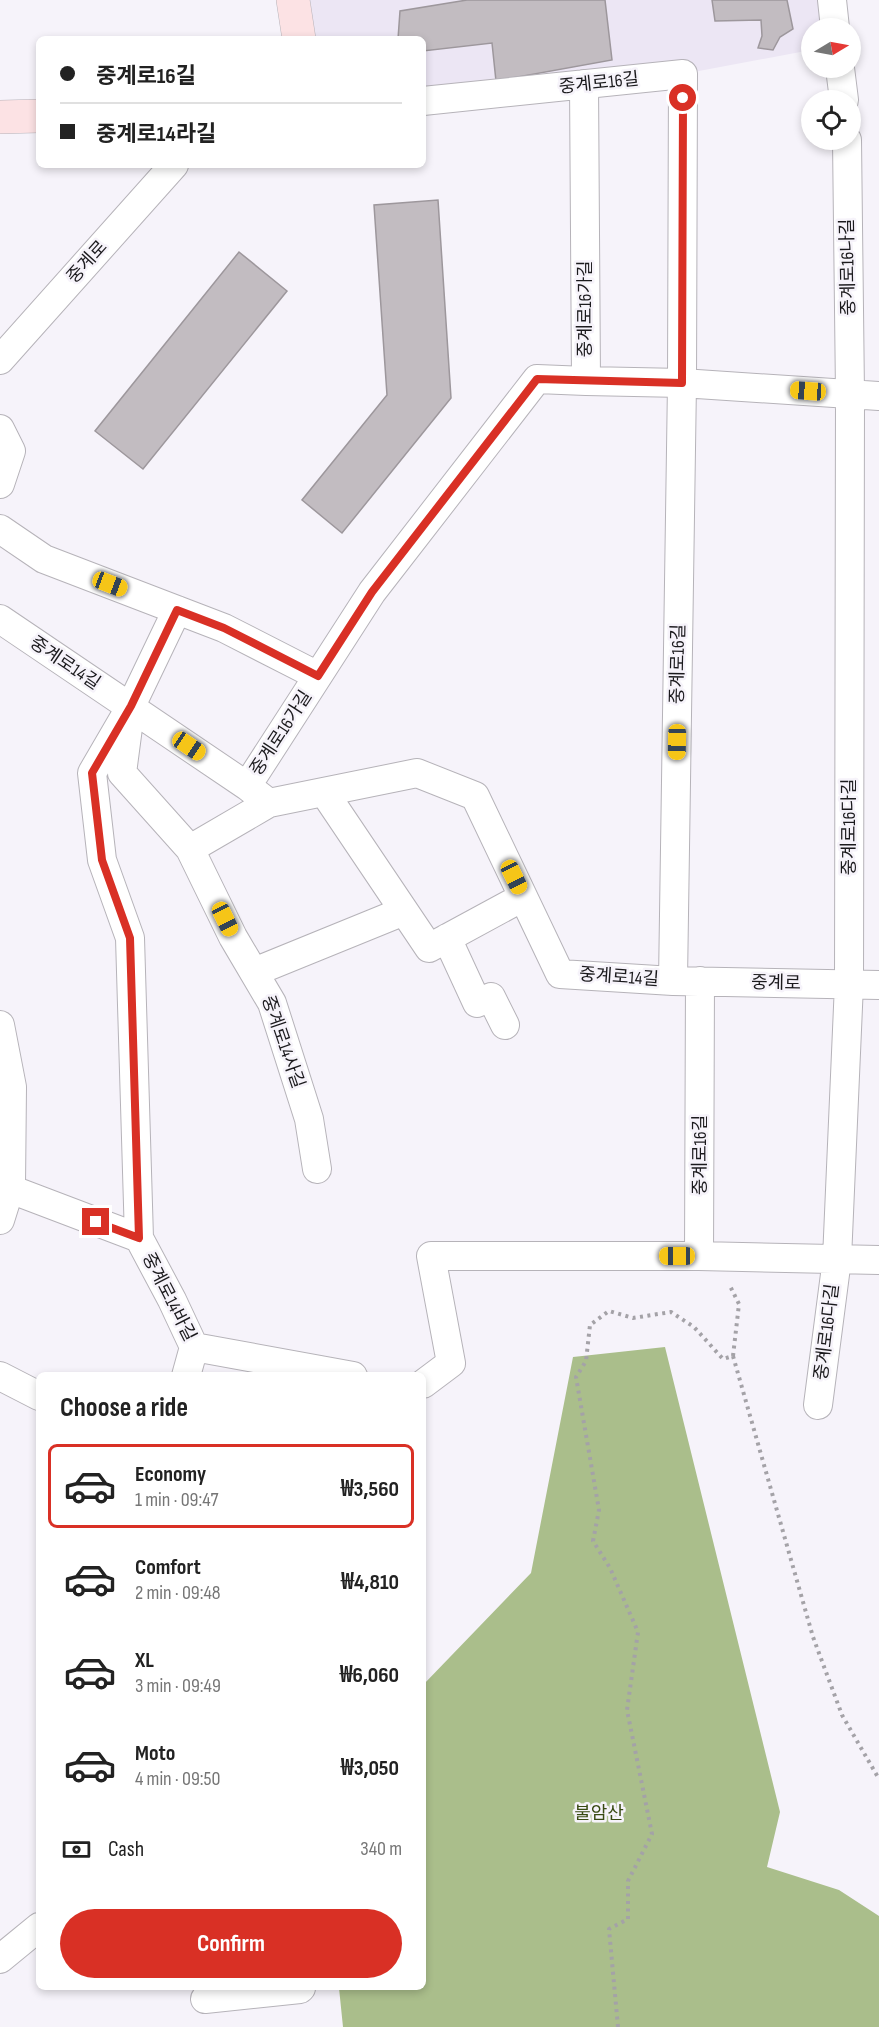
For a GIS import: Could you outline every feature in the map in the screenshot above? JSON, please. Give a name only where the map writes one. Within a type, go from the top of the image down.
[{"type":"street","points":[[293,0],[299,36]]},
{"type":"street","points":[[831,0],[834,18]]},
{"type":"street","name":"중계로16길","points":[[426,101],[683,74],[682,383],[687,981],[707,1257]]},
{"type":"street","name":"중계로16가길","points":[[247,786],[372,592],[537,379],[586,381],[584,84]]},
{"type":"street","points":[[0,117],[36,116]]},
{"type":"street","name":"중계로16나길","points":[[847,150],[850,394]]},
{"type":"street","name":"중계로","points":[[0,360],[171,168]]},
{"type":"street","points":[[586,381],[682,383],[879,396]]},
{"type":"street","name":"중계로16다길","points":[[818,1405],[837,1259],[849,984],[850,394]]},
{"type":"street","points":[[0,429],[11,451],[0,484]]},
{"type":"street","points":[[0,529],[44,559],[224,628],[318,676]]},
{"type":"street","points":[[131,706],[177,610]]},
{"type":"street","name":"중계로14길","points":[[0,619],[131,706],[269,803]]},
{"type":"street","name":"중계로14사길","points":[[131,706],[122,773],[190,849],[233,937],[272,1003],[309,1119],[317,1169]]},
{"type":"street","name":"중계로14바길","points":[[131,706],[92,773],[102,860],[130,938],[139,1238],[172,1299],[194,1347],[331,1372]]},
{"type":"street","name":"중계로14길","points":[[190,849],[269,803],[417,773],[475,796],[560,974],[687,981]]},
{"type":"street","points":[[324,792],[429,948],[523,897]]},
{"type":"street","points":[[254,972],[404,911]]},
{"type":"street","points":[[447,938],[477,1003],[491,997],[505,1025]]},
{"type":"street","name":"중계로","points":[[687,981],[879,986]]},
{"type":"street","points":[[0,1025],[12,1087],[10,1189],[0,1220]]},
{"type":"street","points":[[10,1189],[139,1238]]},
{"type":"street","points":[[426,1382],[451,1363],[431,1257],[837,1259]]},
{"type":"street","name":"중계로16다길","points":[[837,1259],[879,1260]]},
{"type":"street","points":[[187,1372],[194,1347]]},
{"type":"street","points":[[0,1376],[36,1394]]},
{"type":"street","points":[[0,1959],[36,1929]]},
{"type":"street","points":[[206,1999],[291,1990]]},
{"type":"path","points":[[707,1257],[739,1304],[734,1356],[813,1637],[842,1714],[879,1779]]},
{"type":"path","points":[[618,2027],[609,1929],[628,1919],[628,1881],[652,1834],[627,1710],[638,1632],[610,1568],[593,1541],[599,1510],[576,1377],[586,1361],[590,1324],[609,1311],[633,1318],[671,1312],[694,1327],[723,1359],[734,1356]]},
{"type":"shaded area","points":[[307,0],[818,0],[821,18],[801,18],[801,52],[683,74],[426,93],[426,36],[313,36]]},
{"type":"green space","name":"불암산","points":[[665,1347],[780,1812],[767,1867],[839,1890],[879,1916],[879,2027],[343,2027],[339,1990],[426,1990],[426,1682],[531,1573],[573,1357]]},
{"type":"building","points":[[467,0],[605,0],[612,60],[496,81],[492,43],[426,51],[426,36],[398,36],[400,11]]},
{"type":"building","points":[[712,0],[787,0],[793,29],[780,37],[773,50],[758,48],[762,36],[761,20],[715,21]]},
{"type":"building","points":[[438,200],[451,398],[342,533],[302,500],[387,395],[374,205]]},
{"type":"building","points":[[239,252],[287,291],[143,469],[95,431]]},
{"type":"route","points":[[96,1222],[139,1238],[130,938],[102,860],[92,773],[131,706],[177,610],[224,628],[318,676],[372,592],[537,379],[682,383],[683,98]]}]
